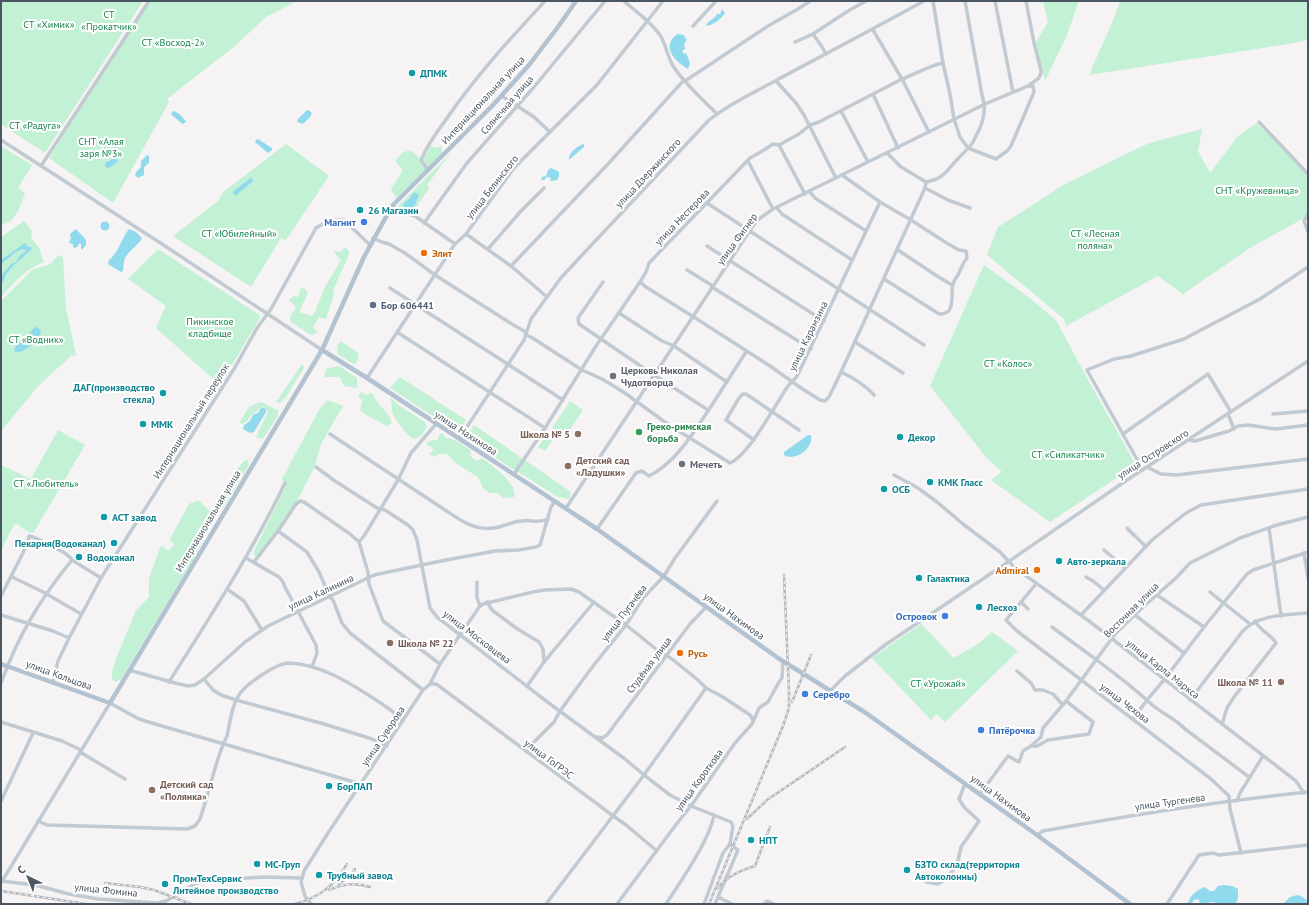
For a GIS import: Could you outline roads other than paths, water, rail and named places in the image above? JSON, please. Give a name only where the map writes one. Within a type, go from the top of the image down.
[{"type":"main road","name":"Интернациональная улица","points":[[110,703],[322,350],[370,245],[392,206],[502,96],[529,65],[576,1]]},
{"type":"main road","name":"улица Нахимова","points":[[322,350],[566,508],[784,662],[866,713],[1037,835],[1130,904]]},
{"type":"main road","name":"улица Кольцова","points":[[1,664],[110,703]]},
{"type":"street","points":[[41,166],[149,1]]},
{"type":"street","name":"Интернациональная улица","points":[[428,170],[420,160],[456,104],[475,79],[545,1]]},
{"type":"street","name":"Солнечная улица","points":[[424,223],[467,163],[534,87],[604,1]]},
{"type":"street","points":[[624,1],[647,21],[662,38],[670,61],[716,114]]},
{"type":"street","name":"улица Белинского","points":[[367,378],[455,244],[466,234],[514,168],[601,81],[663,1]]},
{"type":"street","points":[[693,26],[716,1]]},
{"type":"street","points":[[511,266],[685,80],[768,26],[810,1]]},
{"type":"street","points":[[796,42],[813,34],[866,1]]},
{"type":"street","name":"улица Дзержинского","points":[[459,439],[508,365],[526,333],[531,319],[560,279],[698,131],[716,114],[924,1]]},
{"type":"street","points":[[933,1],[954,119],[960,137],[968,148],[996,159],[1009,148],[1034,92],[1033,86],[1028,86]]},
{"type":"street","points":[[887,153],[901,167],[926,182],[936,179],[946,173],[972,145],[984,115],[985,104],[982,95],[965,1]]},
{"type":"street","points":[[995,1],[1013,92]]},
{"type":"street","name":"улица Фигнер","points":[[566,508],[637,403],[730,260],[759,219],[809,191],[985,104],[1028,86],[1039,78],[1041,70],[1026,1]]},
{"type":"street","points":[[873,30],[902,79],[929,132]]},
{"type":"street","points":[[813,34],[826,54]]},
{"type":"street","name":"улица Нестерова","points":[[514,474],[563,400],[596,346],[640,282],[649,263],[707,203],[717,190],[752,156],[772,144],[779,145],[803,131],[810,125],[841,111],[902,79],[914,75],[924,69],[943,63]]},
{"type":"street","points":[[776,81],[796,103],[810,125],[836,178]]},
{"type":"street","points":[[873,94],[898,148]]},
{"type":"street","points":[[502,96],[534,118],[550,132]]},
{"type":"street","points":[[841,111],[868,162]]},
{"type":"street","points":[[1259,122],[1308,174]]},
{"type":"street","points":[[1,140],[322,350]]},
{"type":"street","points":[[779,145],[805,194]]},
{"type":"street","points":[[748,161],[775,209],[852,260]]},
{"type":"street","points":[[842,175],[880,202],[945,242],[959,250],[966,251],[967,258],[961,264],[958,275],[953,281],[952,304],[948,311],[942,314],[939,314],[884,279]]},
{"type":"street","points":[[640,282],[816,398],[825,401],[830,397],[842,372],[869,309],[898,250],[925,188],[926,182]]},
{"type":"street","points":[[488,249],[521,211],[544,188]]},
{"type":"street","points":[[925,188],[948,200],[970,208]]},
{"type":"street","points":[[809,191],[815,198],[866,231]]},
{"type":"street","name":"улица Карамзина","points":[[690,438],[730,463],[739,457],[754,440],[798,374],[880,202]]},
{"type":"street","points":[[707,203],[924,345]]},
{"type":"street","points":[[392,206],[399,211],[415,216],[455,244]]},
{"type":"street","points":[[1308,214],[1304,221],[1308,232]]},
{"type":"street","name":"Интернациональный переулок","points":[[53,682],[58,661],[68,638],[101,578],[234,369],[257,328],[285,287],[316,228],[332,220],[344,220],[370,245]]},
{"type":"street","points":[[466,234],[511,266],[547,297]]},
{"type":"street","points":[[374,238],[396,247],[435,275],[582,370],[602,379],[625,393],[637,403],[690,438]]},
{"type":"street","points":[[708,246],[824,321]]},
{"type":"street","points":[[898,250],[952,285]]},
{"type":"street","points":[[1308,267],[1260,298],[1184,338],[1131,356],[1114,359],[1087,370],[1123,434],[1145,469],[1161,474],[1183,474],[1308,458]]},
{"type":"street","points":[[687,270],[811,349]]},
{"type":"street","points":[[602,282],[578,321],[578,324],[708,410]]},
{"type":"street","points":[[390,288],[563,400]]},
{"type":"street","points":[[619,313],[667,344],[674,346],[727,382]]},
{"type":"street","points":[[397,332],[545,428]]},
{"type":"street","points":[[855,342],[903,373]]},
{"type":"street","points":[[597,529],[636,473],[642,471],[649,476],[660,471],[690,438],[746,352]]},
{"type":"street","name":"улица Островского","points":[[830,691],[834,685],[885,645],[1308,361]]},
{"type":"street","points":[[842,372],[865,386],[874,395]]},
{"type":"street","points":[[1123,434],[1208,374],[1229,413],[1234,429]]},
{"type":"street","points":[[754,440],[726,420],[743,394],[746,394],[799,430]]},
{"type":"street","points":[[1273,414],[1308,411]]},
{"type":"street","points":[[359,542],[398,480],[414,448],[436,424]]},
{"type":"street","points":[[1190,440],[1195,441],[1229,431],[1238,426],[1248,425],[1276,429],[1308,424]]},
{"type":"street","points":[[330,434],[459,520],[474,526],[493,528],[522,521],[540,522],[548,519],[554,501]]},
{"type":"street","name":"улица Московцева","points":[[316,467],[377,508],[385,510],[413,530],[417,540],[430,610],[437,617],[460,636],[609,746],[670,795],[691,806],[728,820],[732,824],[733,830],[730,844]]},
{"type":"street","points":[[894,475],[914,486],[937,502],[1000,552],[1008,562]]},
{"type":"street","points":[[169,682],[246,558],[285,483]]},
{"type":"street","points":[[1081,615],[1162,531],[1186,513],[1201,505],[1308,489]]},
{"type":"street","points":[[254,562],[278,531],[296,504],[302,501],[359,542],[371,590],[383,621],[440,664]]},
{"type":"street","name":"улица Пугачёва","points":[[527,752],[554,722],[560,711],[592,666],[626,625],[643,598],[664,576],[675,558],[716,501]]},
{"type":"street","name":"Восточная улица","points":[[980,794],[1008,756],[1019,762],[1022,751],[1031,746],[1042,735],[1044,728],[1112,639],[1135,615],[1176,578],[1186,566],[1195,559],[1233,541],[1269,528],[1308,517]]},
{"type":"street","name":"улица Калинина","points":[[130,670],[169,682],[191,686],[198,684],[223,660],[262,630],[374,575],[496,551],[519,550],[536,547],[540,545],[548,519]]},
{"type":"street","points":[[1127,528],[1146,547]]},
{"type":"street","points":[[1269,528],[1281,616]]},
{"type":"street","points":[[278,531],[307,552],[319,572],[330,597],[333,600],[342,623],[354,638],[423,690]]},
{"type":"street","points":[[1,596],[12,577],[30,536],[38,538],[64,552],[72,560],[101,578]]},
{"type":"street","points":[[1104,550],[1125,568]]},
{"type":"street","points":[[1133,719],[1184,652],[1247,574],[1254,570],[1306,552],[1308,578]]},
{"type":"street","points":[[246,558],[282,580],[298,612],[314,638],[317,653],[312,667]]},
{"type":"street","points":[[1,683],[27,624],[45,593],[72,560]]},
{"type":"street","name":"улица Карла Маркса","points":[[1008,562],[1036,584],[1081,615],[1296,781],[1306,792]]},
{"type":"street","points":[[12,577],[45,593],[81,614]]},
{"type":"street","points":[[1086,577],[1104,590]]},
{"type":"street","points":[[477,582],[477,598],[480,606]]},
{"type":"street","points":[[1028,609],[1021,602],[1036,584]]},
{"type":"street","points":[[227,589],[244,601],[262,630]]},
{"type":"street","name":"улица Суворова","points":[[301,878],[321,843],[404,721],[423,690],[430,684],[440,664],[480,606],[487,602],[544,590],[571,589],[583,594],[698,680],[706,688],[750,714],[753,720]]},
{"type":"street","points":[[1210,592],[1250,624]]},
{"type":"street","points":[[1157,595],[1204,627]]},
{"type":"street","points":[[487,602],[492,610],[516,628],[539,642],[543,649],[544,662]]},
{"type":"street","points":[[527,686],[544,662],[594,602]]},
{"type":"street","name":"улица Чехова","points":[[1021,602],[1006,620],[1017,631],[1210,779],[1229,796],[1230,802]]},
{"type":"street","name":"Студёная улица","points":[[607,735],[690,624],[706,607]]},
{"type":"street","points":[[1190,700],[1242,632],[1250,624],[1255,621],[1281,616],[1308,613]]},
{"type":"street","points":[[1,615],[53,631],[68,638]]},
{"type":"street","points":[[1135,615],[1184,652]]},
{"type":"street","points":[[1222,724],[1227,708],[1234,697],[1276,644],[1274,639],[1257,626],[1255,621]]},
{"type":"street","points":[[1052,627],[1097,660],[1171,719],[1180,723],[1185,729],[1249,778]]},
{"type":"street","name":"улица Короткова","points":[[618,902],[691,806],[735,743],[749,727],[759,708],[768,702],[782,678],[784,662]]},
{"type":"street","points":[[38,821],[47,825],[191,828],[198,824],[226,738],[236,700],[241,691],[247,686],[280,665],[289,663],[312,667],[338,678],[362,691],[398,715],[404,721]]},
{"type":"street","points":[[1017,671],[1031,683],[1035,690],[1043,690],[1053,694],[1063,705]]},
{"type":"street","points":[[204,679],[216,692],[236,700],[324,724],[375,740],[387,746]]},
{"type":"street","name":"улица ГоГРЭС","points":[[430,684],[436,684],[439,686],[626,825],[657,851]]},
{"type":"street","points":[[546,904],[644,775],[706,688]]},
{"type":"street","points":[[1031,746],[1037,746],[1048,740],[1089,734],[1092,722],[1066,701]]},
{"type":"street","points":[[110,703],[137,718],[361,784]]},
{"type":"street","name":"Интернациональная улица","points":[[1,882],[110,703]]},
{"type":"street","points":[[1,722],[33,733],[57,739],[81,751],[125,779]]},
{"type":"street","points":[[1,801],[33,733]]},
{"type":"street","points":[[596,737],[602,738],[607,735],[607,743],[609,746]]},
{"type":"street","points":[[1237,801],[1240,793],[1263,756]]},
{"type":"street","points":[[920,877],[926,882],[938,884],[947,878],[957,865],[961,847],[979,821],[964,807],[959,799],[965,784]]},
{"type":"street","name":"улица Тургенева","points":[[1037,835],[1043,831],[1087,823],[1306,792]]},
{"type":"street","points":[[1230,802],[1241,853]]},
{"type":"street","points":[[666,904],[702,845],[714,815]]},
{"type":"street","points":[[704,904],[723,853],[730,844],[738,850],[715,904]]},
{"type":"street","points":[[1167,904],[1199,855],[1214,853],[1219,855],[1241,853],[1308,845]]},
{"type":"street","name":"улица Фомина","points":[[1,882],[35,885],[69,894],[98,899],[157,903],[166,901],[195,884],[206,880],[264,877],[301,878]]},
{"type":"street","points":[[301,878],[302,888],[311,904]]},
{"type":"street","points":[[718,897],[732,904]]},
{"type":"street","points":[[764,904],[767,901],[774,904]]},
{"type":"street","points":[[618,902],[624,904]]},
{"type":"water","points":[[722,9],[725,13],[714,23],[706,26],[708,22],[717,14],[720,14]]},
{"type":"water","points":[[677,34],[684,35],[687,39],[684,45],[685,49],[682,51],[684,54],[686,53],[690,63],[688,69],[677,61],[671,53],[671,40]]},
{"type":"water","points":[[307,110],[312,113],[310,117],[303,124],[298,122],[297,120]]},
{"type":"water","points":[[173,111],[177,112],[186,122],[183,124],[181,123],[171,114]]},
{"type":"water","points":[[258,139],[272,148],[272,150],[268,153],[255,142]]},
{"type":"water","points":[[584,144],[584,147],[569,160],[570,155],[574,150]]},
{"type":"water","points":[[147,155],[149,156],[149,163],[144,167],[144,175],[138,178],[135,175],[136,172],[141,167],[141,161]]},
{"type":"water","points":[[117,157],[118,161],[113,165],[107,168],[105,166],[105,163]]},
{"type":"water","points":[[551,168],[559,172],[557,180],[550,181],[551,178],[548,177],[545,178],[545,180],[541,180],[542,177],[546,176],[548,170]]},
{"type":"water","points":[[252,178],[253,181],[235,196],[233,192]]},
{"type":"water","points":[[414,192],[419,195],[415,205],[410,210],[404,207],[403,204]]},
{"type":"water","points":[[105,221],[110,226],[105,231],[100,226]]},
{"type":"water","points":[[76,229],[86,240],[86,245],[82,250],[80,243],[75,248],[73,247],[73,244],[69,243],[71,238],[70,234]]},
{"type":"water","points":[[129,229],[136,232],[142,238],[126,257],[123,271],[121,272],[108,264],[109,260],[115,253]]},
{"type":"water","points":[[25,243],[28,247],[32,247],[32,249],[9,270],[1,284],[1,276],[11,264],[16,262],[25,250],[22,249],[14,253],[1,264],[1,260]]},
{"type":"water","points":[[35,327],[39,329],[41,333],[37,339],[23,351],[14,351],[16,345],[24,340]]},
{"type":"water","points":[[262,407],[266,409],[266,412],[254,432],[250,433],[243,429],[244,425],[250,421],[253,415],[258,413]]},
{"type":"water","points":[[808,435],[811,435],[811,440],[807,449],[793,457],[784,455],[784,452]]},
{"type":"water","points":[[1218,886],[1232,886],[1238,889],[1238,899],[1236,903],[1223,904],[1212,902],[1198,904],[1200,901],[1197,899],[1191,904],[1188,903],[1192,895],[1202,888],[1205,887],[1210,891],[1214,891]]},
{"type":"water","points":[[1297,895],[1308,901],[1308,904],[1283,904],[1290,897]]},
{"type":"railway","points":[[709,904],[783,726],[789,708],[784,575]]},
{"type":"railway","points":[[792,702],[811,655]]},
{"type":"railway","points":[[747,819],[767,800],[845,747]]},
{"type":"railway","points":[[718,888],[735,874],[755,866],[770,827]]},
{"type":"railway","points":[[295,904],[312,898],[326,890],[337,879],[347,864]]},
{"type":"railway","points":[[339,884],[352,874],[355,869]]},
{"type":"railway","points":[[105,883],[154,890],[191,904]]},
{"type":"railway","points":[[329,890],[349,884],[370,887]]},
{"type":"railway","points":[[1,891],[86,904]]},
{"type":"place","name":"ДПМК","points":[[412,73]]},
{"type":"place","name":"26 Магазин","points":[[360,210]]},
{"type":"place","name":"Магнит","points":[[364,222]]},
{"type":"place","name":"Элит","points":[[424,253]]},
{"type":"place","name":"Бор 606441","points":[[373,305]]},
{"type":"place","name":"Церковь Николая Чудотворца","points":[[613,376]]},
{"type":"place","name":"ДАГ(производство стекла)","points":[[163,393]]},
{"type":"place","name":"ММК","points":[[143,424]]},
{"type":"place","name":"Греко-римская борьба","points":[[639,432]]},
{"type":"place","name":"Школа № 5","points":[[578,434]]},
{"type":"place","name":"Декор","points":[[900,437]]},
{"type":"place","name":"Мечеть","points":[[682,464]]},
{"type":"place","name":"Детский сад «Ладушки»","points":[[568,466]]},
{"type":"place","name":"КМК Гласс","points":[[930,482]]},
{"type":"place","name":"ОСБ","points":[[884,489]]},
{"type":"place","name":"АСТ завод","points":[[104,517]]},
{"type":"place","name":"Пекарня(Водоканал)","points":[[114,543]]},
{"type":"place","name":"Водоканал","points":[[79,557]]},
{"type":"place","name":"Авто-зеркала","points":[[1059,561]]},
{"type":"place","name":"Admiral","points":[[1037,570]]},
{"type":"place","name":"Галактика","points":[[919,578]]},
{"type":"place","name":"Лесхоз","points":[[979,607]]},
{"type":"place","name":"Островок","points":[[945,616]]},
{"type":"place","name":"Школа № 22","points":[[390,643]]},
{"type":"place","name":"Русь","points":[[680,653]]},
{"type":"place","name":"Школа № 11","points":[[1281,682]]},
{"type":"place","name":"Серебро","points":[[805,694]]},
{"type":"place","name":"Пятёрочка","points":[[981,730]]},
{"type":"place","name":"БорПАП","points":[[329,786]]},
{"type":"place","name":"Детский сад «Полянка»","points":[[152,790]]},
{"type":"place","name":"НПТ","points":[[751,840]]},
{"type":"place","name":"МС-Груп","points":[[257,864]]},
{"type":"place","name":"БЗТО склад(территория Автоколонны)","points":[[907,870]]},
{"type":"place","name":"Трубный завод","points":[[319,875]]},
{"type":"place","name":"ПромТехСервис Литейное производство","points":[[165,884]]},
{"type":"park label","name":"СТ «Прокатчик»","points":[[109,20]]},
{"type":"park label","name":"СТ «Химик»","points":[[49,24]]},
{"type":"park label","name":"СТ «Восход-2»","points":[[173,42]]},
{"type":"park label","name":"СТ «Радуга»","points":[[35,125]]},
{"type":"park label","name":"СНТ «Алая заря №3»","points":[[101,146]]},
{"type":"park label","name":"СНТ «Кружевница»","points":[[1257,190]]},
{"type":"park label","name":"СТ «Юбилейный»","points":[[239,233]]},
{"type":"park label","name":"СТ «Лесная поляна»","points":[[1095,238]]},
{"type":"park label","name":"Пикинское кладбище","points":[[210,326]]},
{"type":"park label","name":"СТ «Водник»","points":[[36,339]]},
{"type":"park label","name":"СТ «Колос»","points":[[1008,363]]},
{"type":"park label","name":"СТ «Силикатчик»","points":[[1068,454]]},
{"type":"park label","name":"СТ «Любитель»","points":[[46,483]]},
{"type":"park label","name":"СТ «Урожай»","points":[[938,683]]}]
